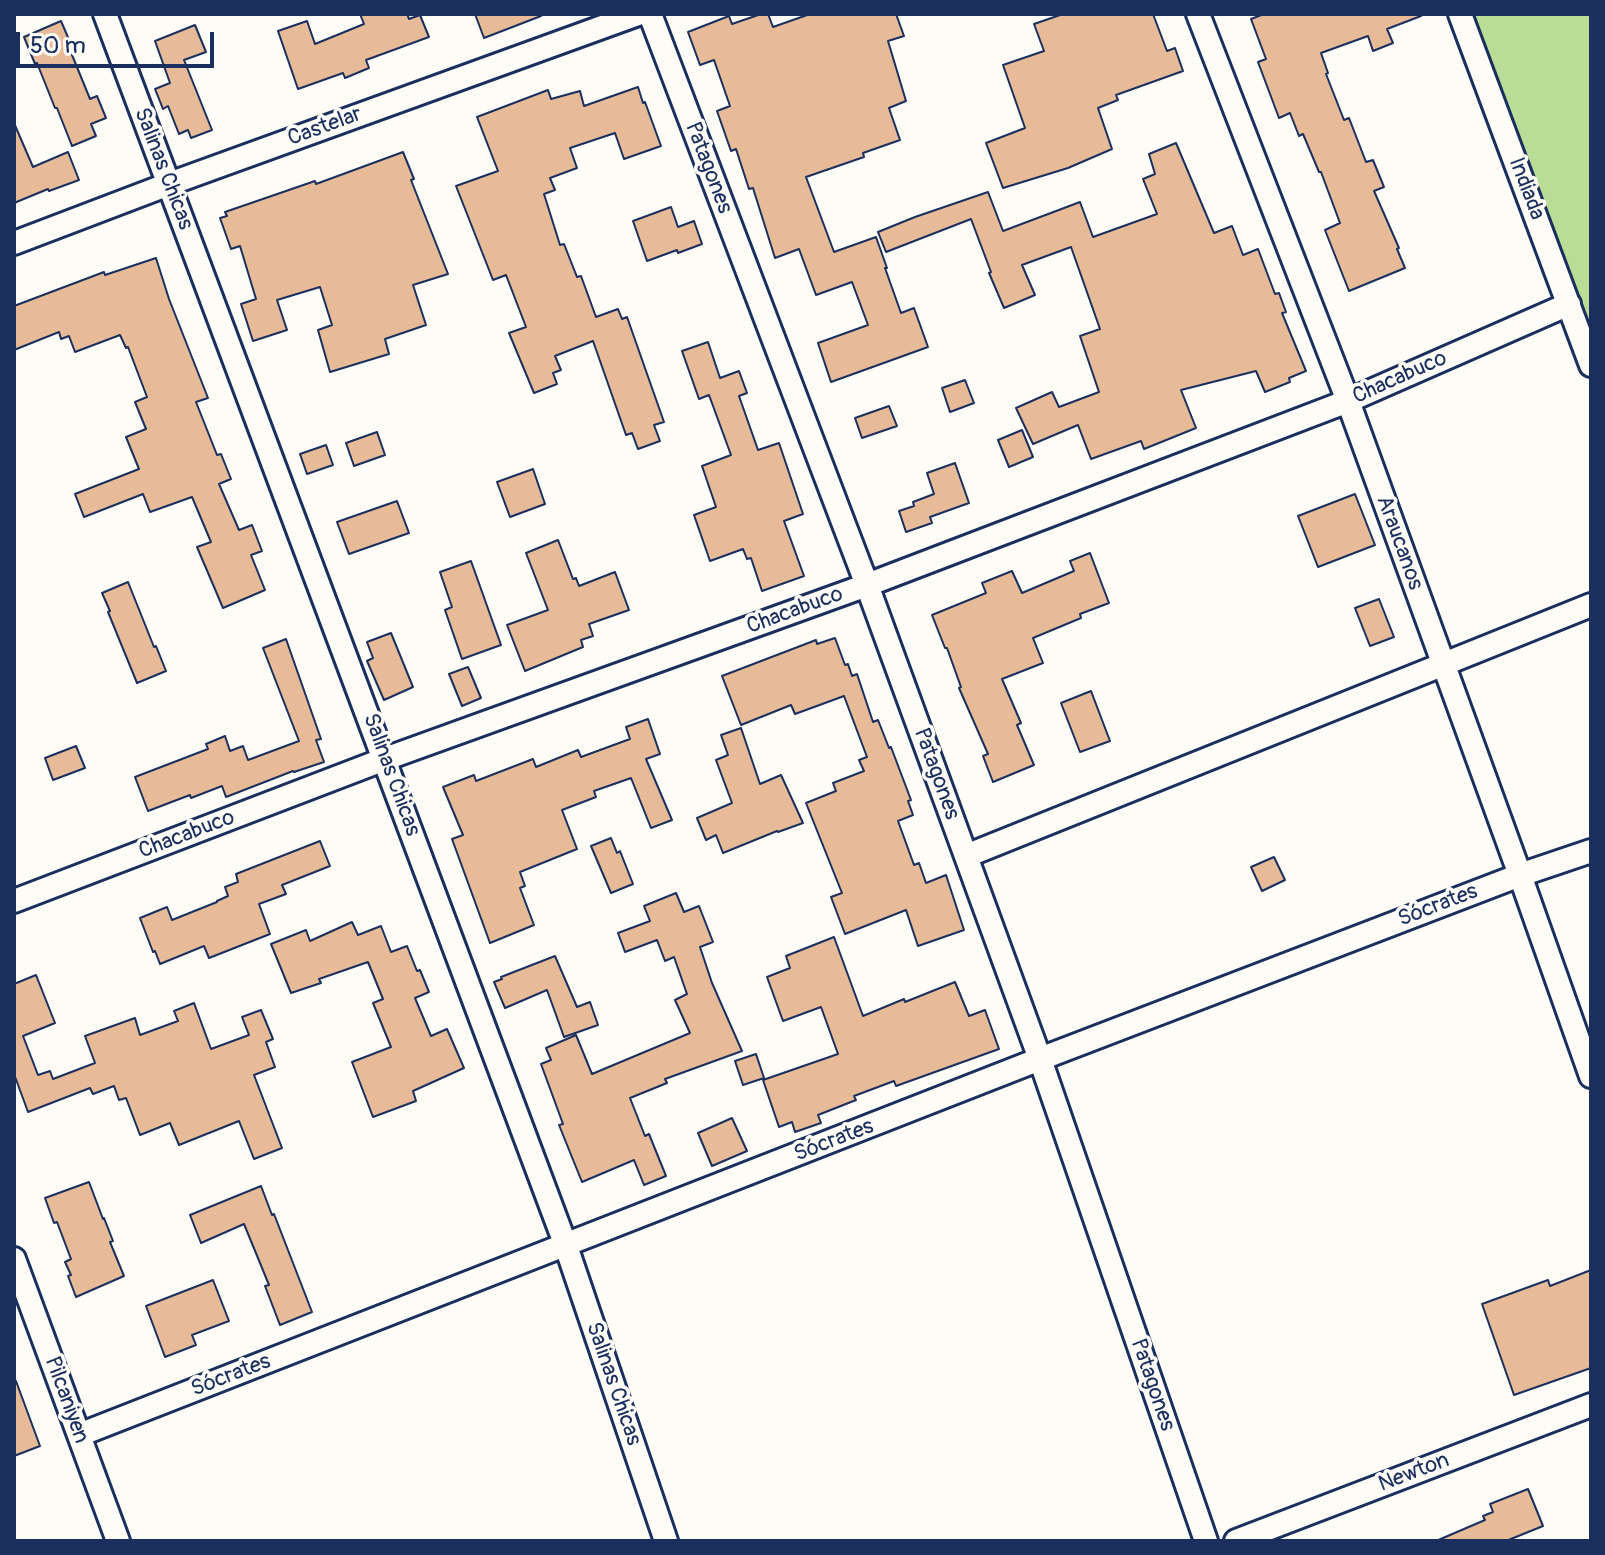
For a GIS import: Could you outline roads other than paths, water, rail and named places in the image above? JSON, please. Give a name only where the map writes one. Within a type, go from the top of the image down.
[{"type":"street","name":"Salinas Chicas","points":[[105,14],[566,1246],[666,1541]]},
{"type":"street","name":"Castelar","points":[[14,243],[638,14]]},
{"type":"street","name":"Patagones","points":[[650,14],[867,585],[1040,1059],[1206,1541]]},
{"type":"street","name":"Araucanos","points":[[1198,14],[1348,401],[1591,1076]]},
{"type":"street","name":"Indiada","points":[[1460,14],[1591,365]]},
{"type":"street","name":"Chacabuco","points":[[14,901],[385,759],[867,585],[1348,401],[1569,304]]},
{"type":"street","points":[[966,856],[1591,605]]},
{"type":"street","name":"Sócrates","points":[[79,1435],[1040,1059],[1520,875],[1591,851]]},
{"type":"street","name":"Pilcaniyen","points":[[14,1259],[22,1307],[79,1435],[118,1541]]},
{"type":"street","name":"Newton","points":[[1236,1541],[1591,1405]]}]
